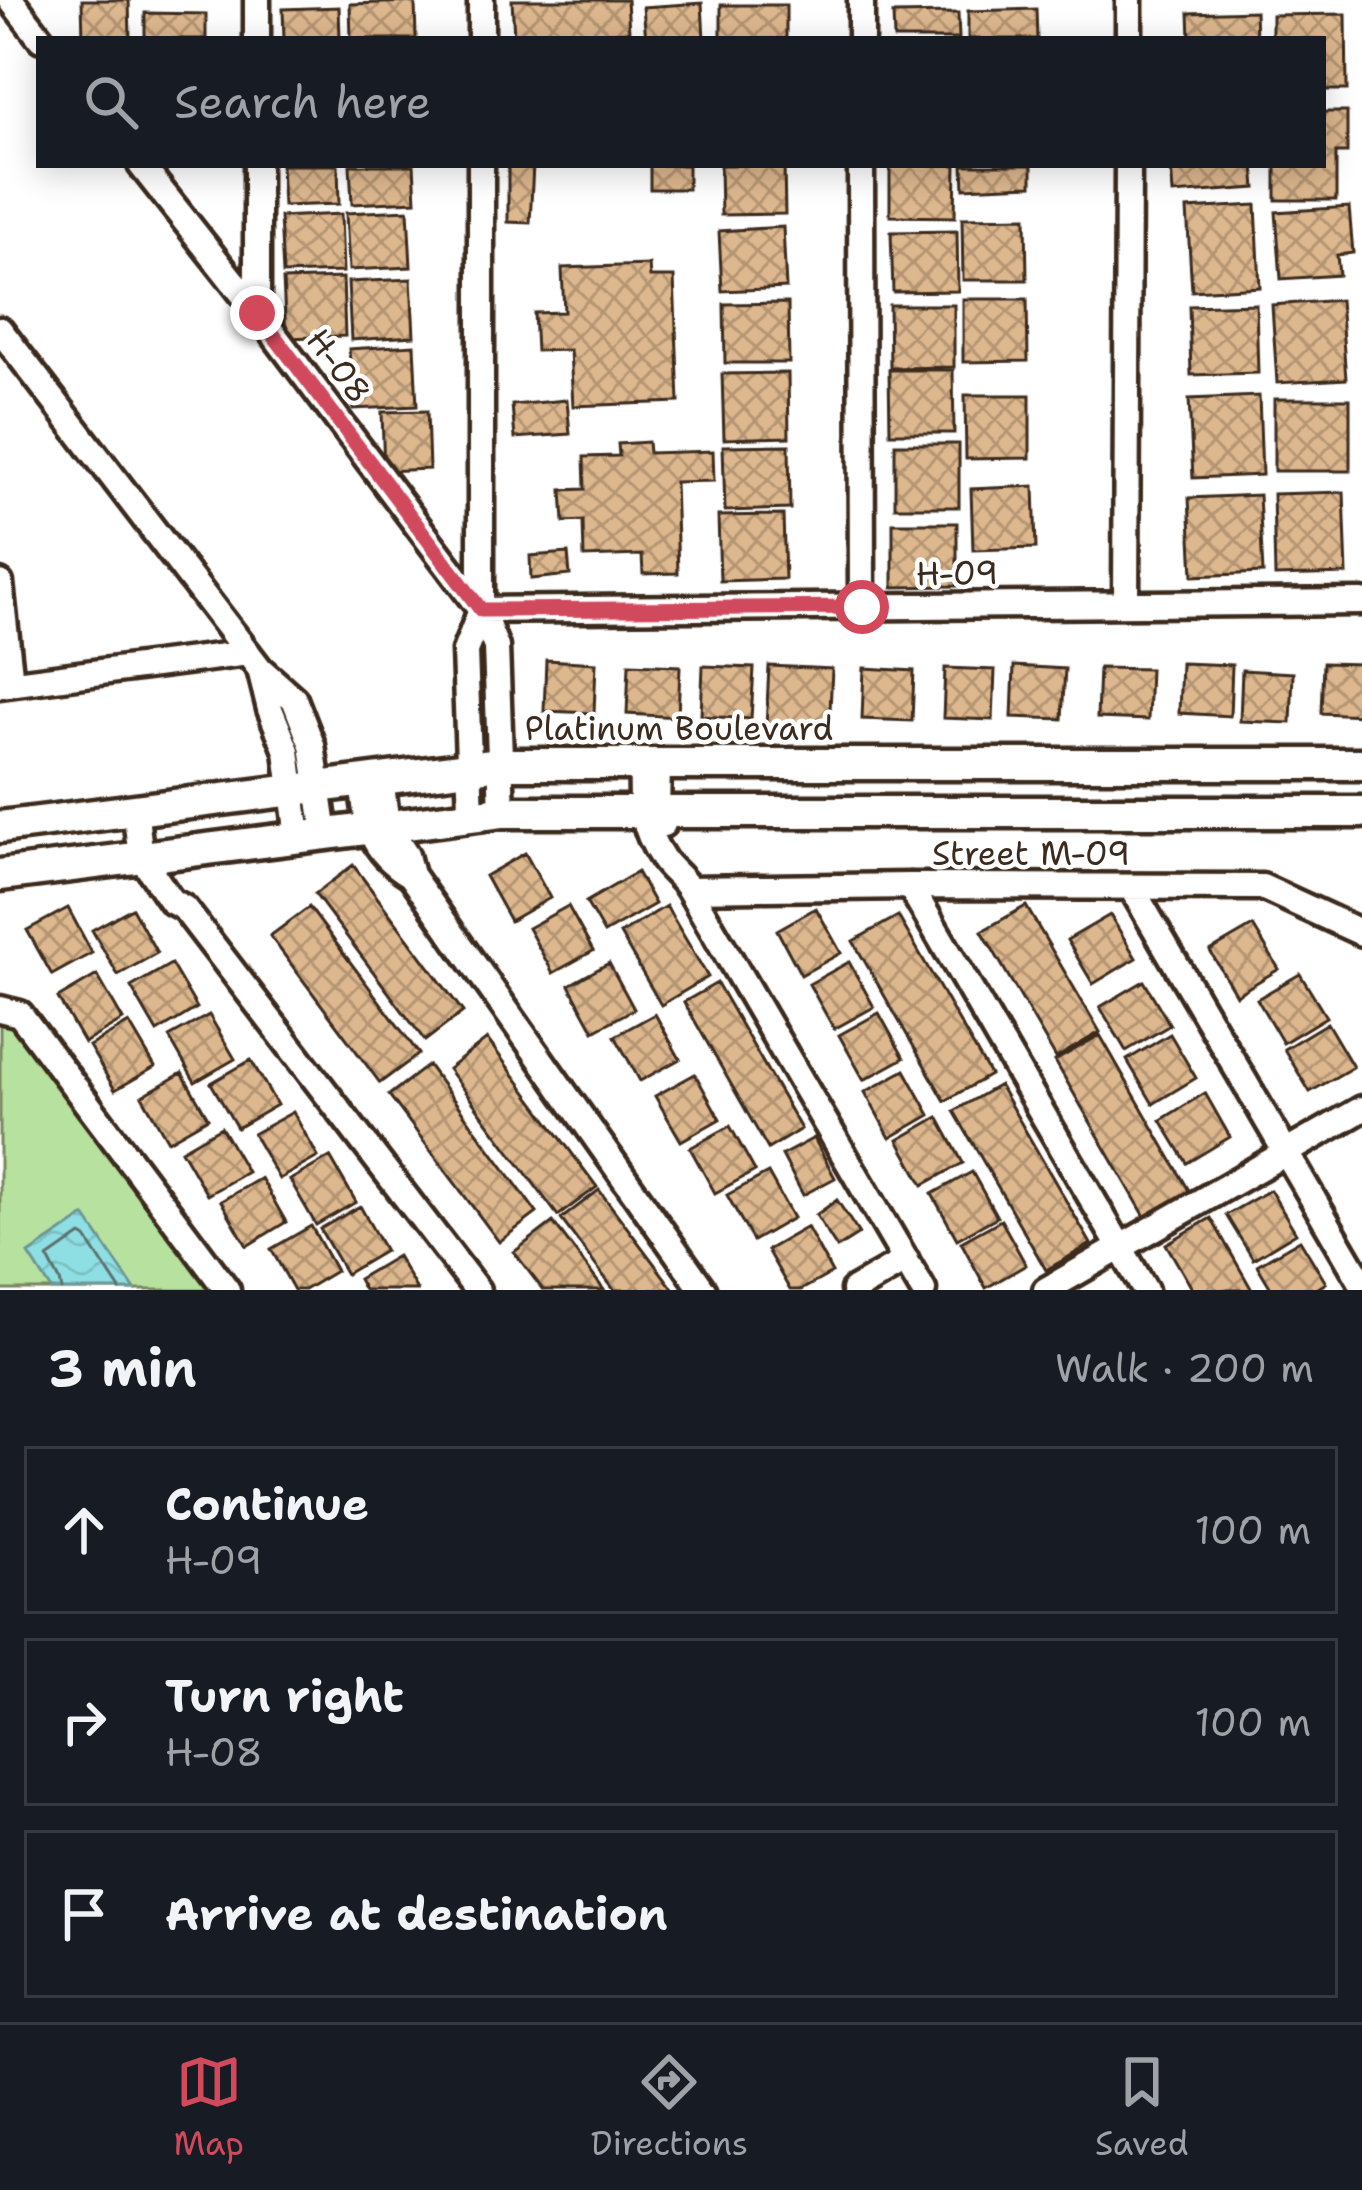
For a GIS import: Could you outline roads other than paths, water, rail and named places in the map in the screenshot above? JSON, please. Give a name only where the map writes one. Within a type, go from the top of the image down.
[{"type":"street","points":[[11,0],[39,36]]},
{"type":"street","points":[[257,0],[257,36]]},
{"type":"street","points":[[481,0],[481,36]]},
{"type":"street","points":[[861,0],[861,36]]},
{"type":"street","points":[[1129,0],[1129,36]]},
{"type":"street","name":"H-08","points":[[143,168],[481,610]]},
{"type":"street","points":[[257,168],[257,313]]},
{"type":"street","points":[[481,168],[481,610],[465,651],[467,766],[486,814]]},
{"type":"street","points":[[861,168],[862,607]]},
{"type":"street","points":[[1126,604],[1128,168]]},
{"type":"street","points":[[0,330],[254,661],[294,699],[312,746],[305,787],[311,836]]},
{"type":"street","points":[[0,584],[6,684],[254,661]]},
{"type":"street","name":"H-09","points":[[481,610],[1362,602]]},
{"type":"street","points":[[481,610],[496,647],[500,764],[486,814]]},
{"type":"street","name":"Platinum Boulevard","points":[[0,826],[500,764],[1362,764]]},
{"type":"street","points":[[650,764],[649,812],[664,862],[685,883],[923,1290]]},
{"type":"street","points":[[372,779],[388,862],[411,875],[703,1290]]},
{"type":"street","points":[[142,808],[148,856],[183,894],[184,908],[477,1290]]},
{"type":"street","points":[[0,875],[486,814],[1362,812]]},
{"type":"street","name":"Street M-09","points":[[685,883],[1262,887],[1362,933]]},
{"type":"street","points":[[910,886],[1145,1290]]},
{"type":"street","points":[[1131,886],[1362,1283]]},
{"type":"street","points":[[0,1009],[20,1013],[226,1290]]},
{"type":"street","points":[[1046,1290],[1362,1109]]},
{"type":"street","points":[[854,1290],[906,1260]]},
{"type":"water","points":[[85,1216],[135,1290],[52,1290],[29,1254]]}]
